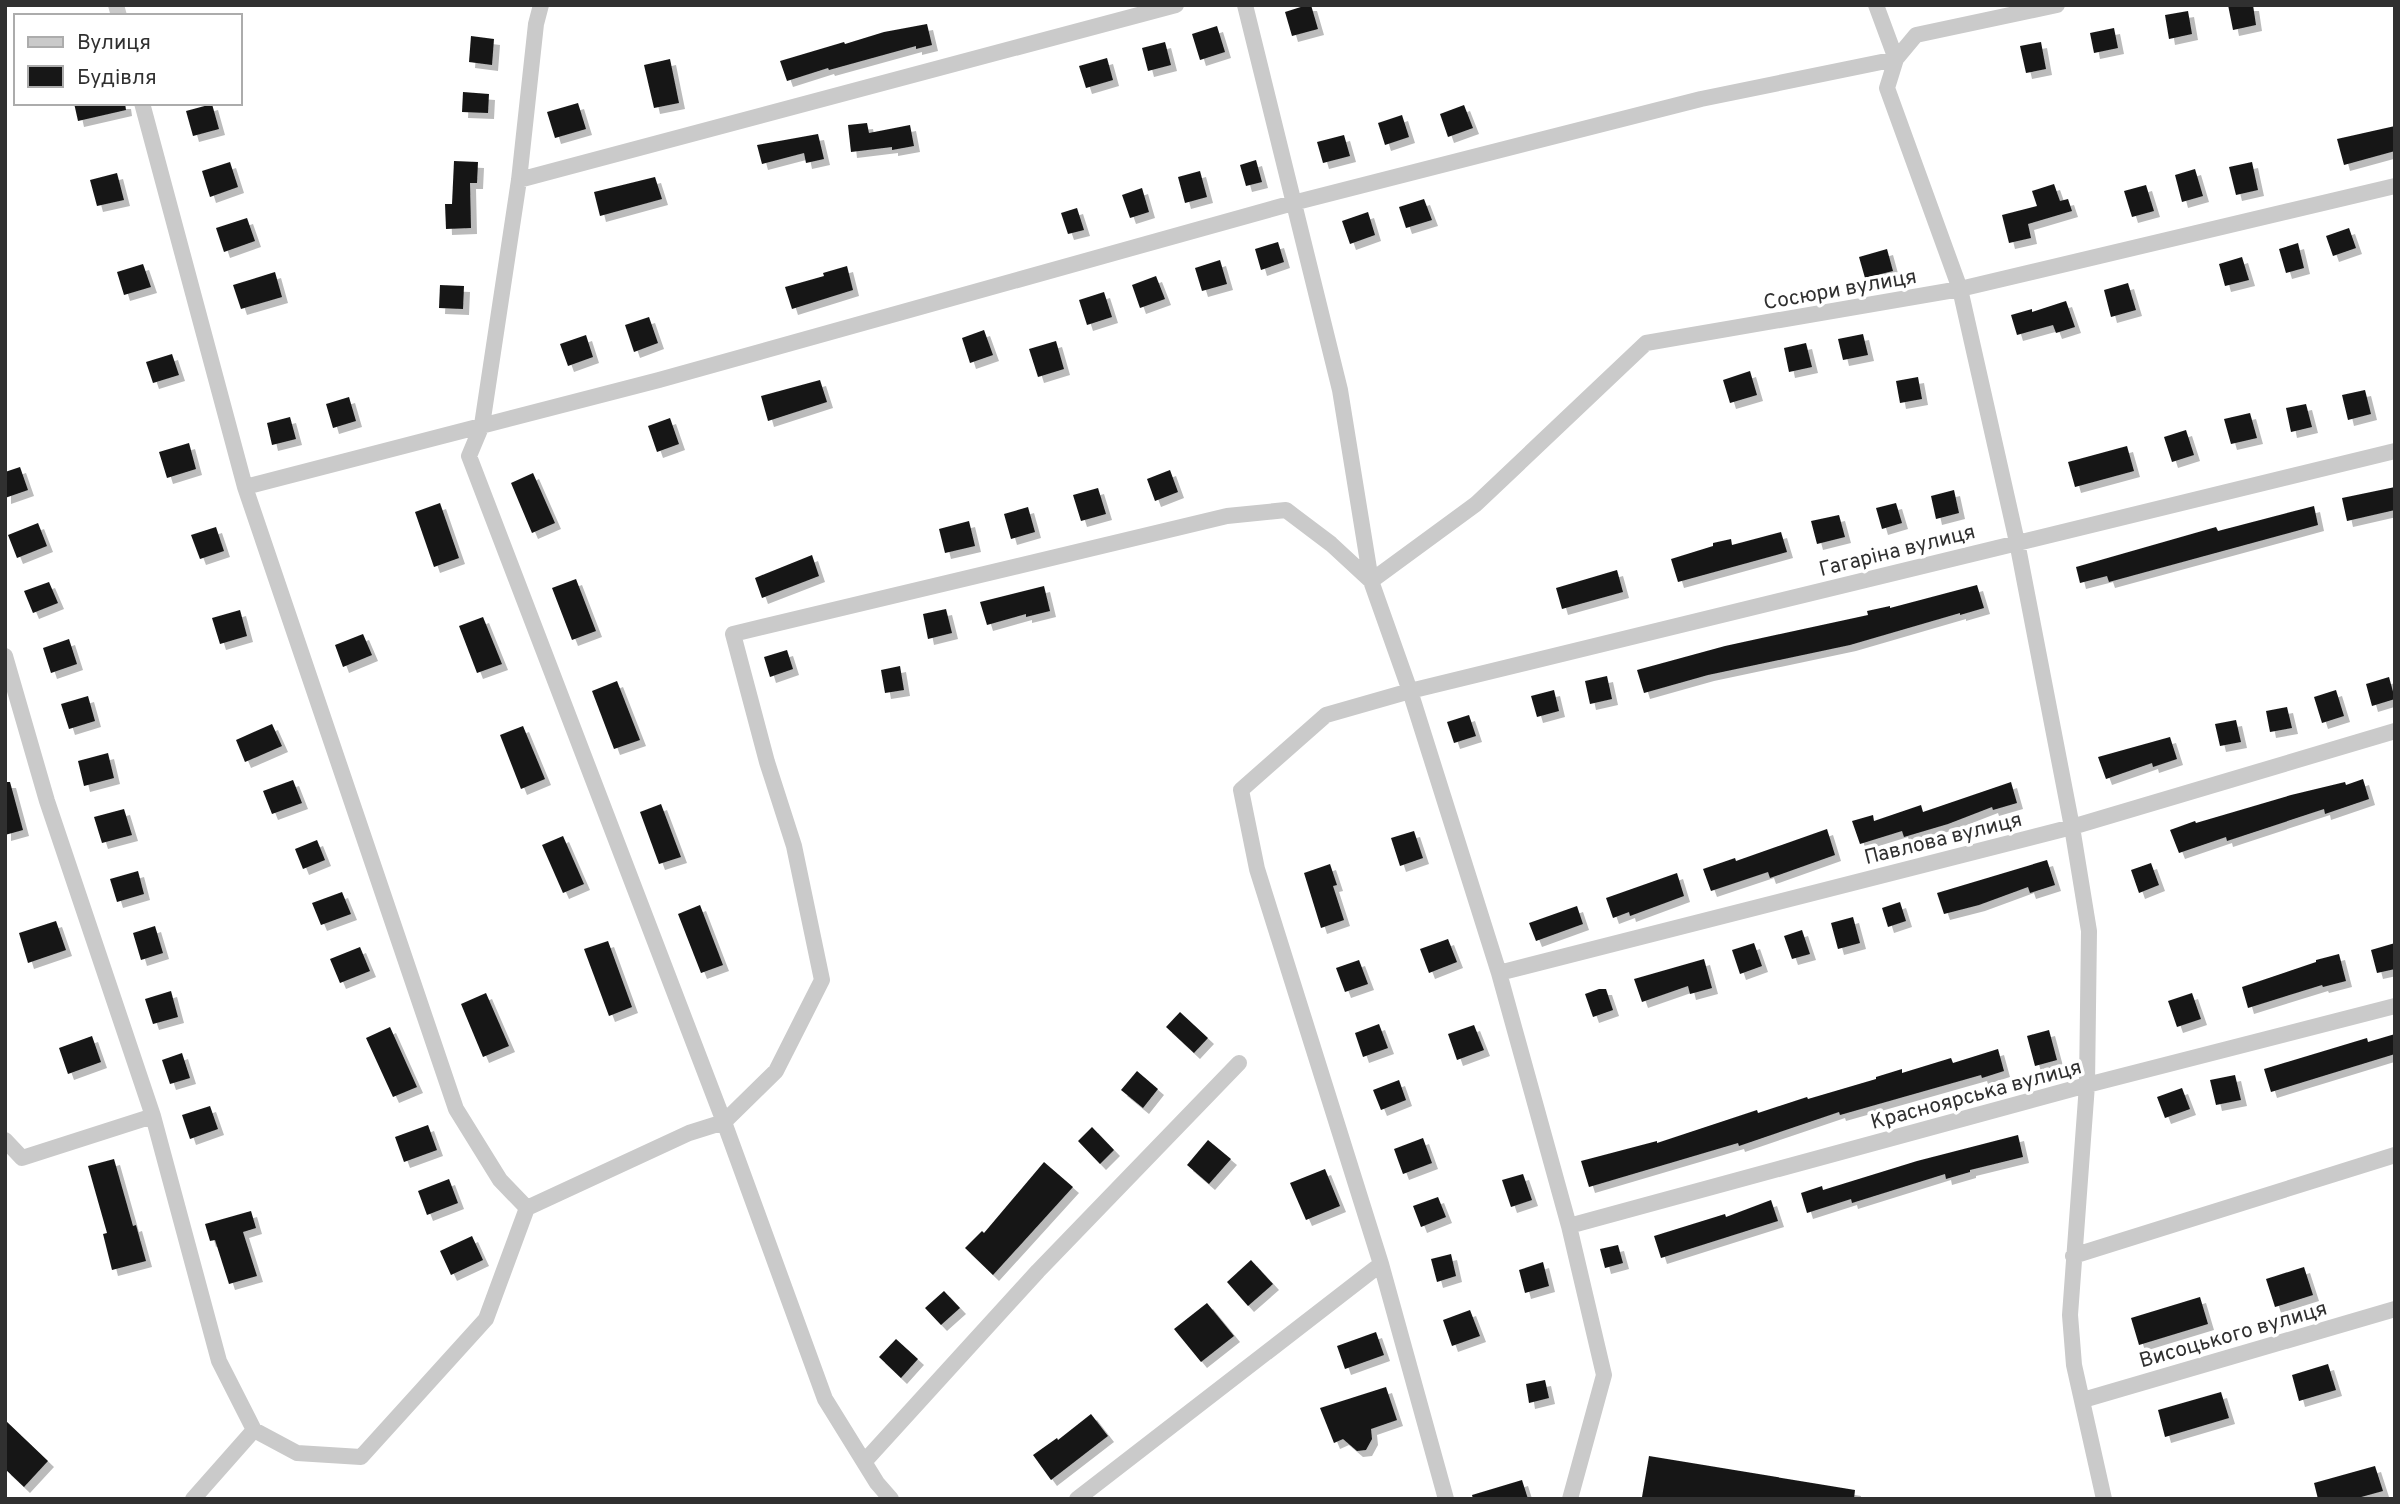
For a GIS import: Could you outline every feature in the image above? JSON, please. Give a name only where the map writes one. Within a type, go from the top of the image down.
[{"type":"street","points":[[541,5],[536,24],[519,180],[482,425],[469,456],[724,1122],[825,1399],[864,1462],[891,1499]]},
{"type":"street","points":[[519,180],[1176,5]]},
{"type":"street","points":[[1245,5],[1340,390],[1371,581],[1410,691],[1499,973],[1569,1226],[1604,1375],[1570,1499]]},
{"type":"street","points":[[1876,5],[1896,59]]},
{"type":"street","points":[[2057,5],[1916,35],[1896,59],[1887,88],[1960,289],[2017,542],[2072,827],[2089,932],[2087,1085],[2070,1315],[2074,1365],[2104,1499]]},
{"type":"street","points":[[245,486],[659,380],[1293,203],[1701,99],[1896,59]]},
{"type":"street","points":[[143,105],[245,486],[456,1109],[500,1181],[527,1208]]},
{"type":"street","name":"Сосюри вулиця","points":[[1371,581],[1476,504],[1646,343],[1960,289],[2395,186]]},
{"type":"street","name":"Гагаріна вулиця","points":[[1381,1264],[1257,869],[1241,790],[1326,715],[1410,691],[2395,451]]},
{"type":"street","points":[[5,656],[47,801],[153,1116],[219,1361],[254,1430],[297,1453],[361,1457],[486,1319],[527,1208],[690,1133],[724,1122],[776,1071],[822,981],[794,846],[767,762],[733,634],[1227,516],[1286,510],[1331,544],[1371,581]]},
{"type":"street","name":"Павлова вулиця","points":[[1499,973],[2072,827],[2395,731]]},
{"type":"street","name":"Красноярська вулиця","points":[[1569,1226],[2087,1085],[2395,1006]]},
{"type":"street","points":[[864,1462],[1038,1271],[1239,1063]]},
{"type":"street","points":[[5,1140],[22,1157],[153,1116]]},
{"type":"street","points":[[2073,1256],[2395,1155]]},
{"type":"street","points":[[1077,1499],[1381,1264],[1446,1499]]},
{"type":"street","name":"Висоцького вулиця","points":[[2083,1400],[2395,1309]]},
{"type":"street","points":[[193,1499],[254,1430]]},
{"type":"building","points":[[1311,5],[1318,29],[1292,36],[1285,12]]},
{"type":"building","points":[[2228,5],[2253,5],[2256,25],[2233,30]]},
{"type":"building","points":[[2188,11],[2192,34],[2169,39],[2165,15]]},
{"type":"building","points":[[927,24],[932,45],[916,49],[916,46],[787,81],[780,61],[844,42],[845,44],[884,32]]},
{"type":"building","points":[[1217,26],[1225,52],[1200,60],[1192,34]]},
{"type":"building","points":[[2114,28],[2118,48],[2094,53],[2090,33]]},
{"type":"building","points":[[471,36],[494,39],[492,65],[469,62]]},
{"type":"building","points":[[1165,42],[1171,65],[1148,71],[1142,48]]},
{"type":"building","points":[[2041,42],[2046,69],[2026,73],[2020,46]]},
{"type":"building","points":[[1107,58],[1113,80],[1086,88],[1079,66]]},
{"type":"building","points":[[670,59],[679,103],[654,108],[644,65]]},
{"type":"building","points":[[463,92],[489,94],[488,113],[462,112]]},
{"type":"building","points":[[578,103],[586,129],[555,138],[547,112]]},
{"type":"building","points":[[74,105],[125,105],[126,110],[78,121]]},
{"type":"building","points":[[212,105],[219,129],[193,136],[186,111]]},
{"type":"building","points":[[1464,105],[1473,128],[1448,137],[1440,114]]},
{"type":"building","points":[[1402,115],[1409,137],[1385,145],[1378,123]]},
{"type":"building","points":[[867,123],[869,133],[910,125],[914,146],[851,152],[848,125]]},
{"type":"building","points":[[2395,126],[2395,151],[2344,165],[2337,139]]},
{"type":"building","points":[[818,134],[824,159],[806,163],[804,153],[762,164],[757,145]]},
{"type":"building","points":[[1344,135],[1350,156],[1323,163],[1317,142]]},
{"type":"building","points":[[1256,160],[1262,182],[1246,186],[1240,165]]},
{"type":"building","points":[[454,161],[478,162],[477,183],[470,183],[471,228],[446,229],[445,204],[452,204]]},
{"type":"building","points":[[230,162],[238,187],[210,197],[202,171]]},
{"type":"building","points":[[2252,162],[2258,190],[2236,195],[2229,167]]},
{"type":"building","points":[[2195,169],[2203,196],[2182,202],[2175,175]]},
{"type":"building","points":[[1200,171],[1207,197],[1185,203],[1178,177]]},
{"type":"building","points":[[117,173],[124,200],[97,206],[90,180]]},
{"type":"building","points":[[655,177],[662,199],[600,216],[594,192]]},
{"type":"building","points":[[2054,184],[2060,201],[2068,199],[2072,211],[2028,224],[2031,238],[2009,243],[2002,215],[2037,206],[2032,191]]},
{"type":"building","points":[[2146,185],[2154,211],[2132,217],[2124,191]]},
{"type":"building","points":[[1142,188],[1149,212],[1130,218],[1122,195]]},
{"type":"building","points":[[1424,199],[1432,220],[1406,228],[1399,207]]},
{"type":"building","points":[[1077,208],[1084,230],[1068,234],[1061,213]]},
{"type":"building","points":[[1368,212],[1375,235],[1350,244],[1342,221]]},
{"type":"building","points":[[247,218],[255,241],[224,252],[216,228]]},
{"type":"building","points":[[2349,228],[2356,248],[2333,256],[2326,236]]},
{"type":"building","points":[[1278,242],[1284,262],[1261,270],[1255,249]]},
{"type":"building","points":[[2298,243],[2304,268],[2286,273],[2279,249]]},
{"type":"building","points":[[1887,249],[1893,271],[1865,278],[1859,257]]},
{"type":"building","points":[[2242,257],[2249,280],[2225,286],[2219,264]]},
{"type":"building","points":[[1220,260],[1227,284],[1202,291],[1195,268]]},
{"type":"building","points":[[143,264],[151,287],[124,295],[117,272]]},
{"type":"building","points":[[847,266],[853,290],[792,309],[785,287]]},
{"type":"building","points":[[275,272],[282,297],[241,309],[233,285]]},
{"type":"building","points":[[1156,276],[1165,299],[1140,308],[1132,285]]},
{"type":"building","points":[[2128,283],[2136,310],[2111,317],[2104,290]]},
{"type":"building","points":[[440,285],[464,286],[463,309],[439,308]]},
{"type":"building","points":[[1104,292],[1112,317],[1087,325],[1079,300]]},
{"type":"building","points":[[2066,301],[2075,327],[2056,333],[2053,325],[2017,335],[2011,315],[2032,309],[2032,312]]},
{"type":"building","points":[[649,317],[658,343],[634,352],[625,325]]},
{"type":"building","points":[[984,330],[993,355],[970,363],[962,338]]},
{"type":"building","points":[[1863,334],[1868,355],[1843,360],[1838,339]]},
{"type":"building","points":[[586,335],[593,357],[568,366],[560,344]]},
{"type":"building","points":[[1056,341],[1064,369],[1038,377],[1029,349]]},
{"type":"building","points":[[1806,343],[1812,367],[1789,372],[1784,348]]},
{"type":"building","points":[[172,354],[179,375],[153,383],[146,362]]},
{"type":"building","points":[[1750,371],[1757,395],[1730,403],[1723,380]]},
{"type":"building","points":[[1918,377],[1922,399],[1900,403],[1896,381]]},
{"type":"building","points":[[820,380],[827,402],[768,421],[761,396]]},
{"type":"building","points":[[2365,390],[2371,414],[2348,420],[2342,395]]},
{"type":"building","points":[[349,397],[356,421],[333,428],[326,404]]},
{"type":"building","points":[[2306,404],[2312,427],[2291,432],[2286,408]]},
{"type":"building","points":[[2250,413],[2257,438],[2231,444],[2224,419]]},
{"type":"building","points":[[290,417],[296,439],[272,445],[267,423]]},
{"type":"building","points":[[670,418],[679,444],[657,452],[648,426]]},
{"type":"building","points":[[2186,430],[2194,455],[2172,462],[2164,437]]},
{"type":"building","points":[[189,443],[196,469],[167,478],[159,452]]},
{"type":"building","points":[[2127,446],[2134,471],[2075,487],[2068,462]]},
{"type":"building","points":[[20,467],[28,490],[5,498],[5,472]]},
{"type":"building","points":[[1170,470],[1178,492],[1155,501],[1147,479]]},
{"type":"building","points":[[533,473],[555,523],[532,533],[511,483]]},
{"type":"building","points":[[2395,487],[2395,510],[2347,521],[2342,498]]},
{"type":"building","points":[[1098,488],[1106,514],[1081,521],[1073,495]]},
{"type":"building","points":[[1954,490],[1959,513],[1936,519],[1931,496]]},
{"type":"building","points":[[440,503],[459,558],[434,567],[415,512]]},
{"type":"building","points":[[1896,503],[1902,523],[1882,529],[1876,508]]},
{"type":"building","points":[[2314,506],[2318,525],[2109,582],[2107,576],[2080,583],[2076,567],[2216,527],[2218,531]]},
{"type":"building","points":[[1028,507],[1035,532],[1011,539],[1004,514]]},
{"type":"building","points":[[1839,515],[1845,537],[1817,544],[1811,521]]},
{"type":"building","points":[[969,521],[975,546],[945,553],[939,529]]},
{"type":"building","points":[[38,523],[47,546],[17,558],[8,535]]},
{"type":"building","points":[[216,527],[224,551],[200,559],[191,535]]},
{"type":"building","points":[[1781,532],[1787,552],[1678,582],[1671,559],[1713,546],[1713,543],[1731,539],[1732,545]]},
{"type":"building","points":[[812,555],[819,576],[762,598],[755,578]]},
{"type":"building","points":[[1617,570],[1623,592],[1562,609],[1556,588]]},
{"type":"building","points":[[576,579],[596,631],[572,640],[552,588]]},
{"type":"building","points":[[49,582],[58,603],[33,613],[24,591]]},
{"type":"building","points":[[1977,585],[1984,608],[1850,645],[1708,675],[1644,693],[1637,670],[1725,646],[1868,615],[1867,611],[1890,608]]},
{"type":"building","points":[[1044,586],[1050,611],[1026,617],[1026,614],[987,625],[980,602]]},
{"type":"building","points":[[946,609],[952,633],[928,639],[923,614]]},
{"type":"building","points":[[240,610],[247,636],[220,644],[212,618]]},
{"type":"building","points":[[483,617],[502,664],[477,673],[459,626]]},
{"type":"building","points":[[363,634],[372,655],[343,667],[335,645]]},
{"type":"building","points":[[69,639],[77,664],[51,673],[43,648]]},
{"type":"building","points":[[787,650],[793,669],[770,677],[764,657]]},
{"type":"building","points":[[900,666],[904,690],[885,693],[881,670]]},
{"type":"building","points":[[1607,676],[1612,699],[1590,704],[1585,681]]},
{"type":"building","points":[[2389,677],[2395,699],[2372,706],[2366,684]]},
{"type":"building","points":[[617,681],[640,740],[614,749],[592,691]]},
{"type":"building","points":[[1554,690],[1559,711],[1537,717],[1531,696]]},
{"type":"building","points":[[2336,690],[2344,716],[2322,723],[2314,697]]},
{"type":"building","points":[[88,696],[95,721],[69,729],[61,704]]},
{"type":"building","points":[[2287,707],[2292,728],[2270,732],[2266,711]]},
{"type":"building","points":[[1469,715],[1476,736],[1454,743],[1447,722]]},
{"type":"building","points":[[2236,720],[2241,742],[2220,746],[2215,724]]},
{"type":"building","points":[[272,724],[282,746],[245,762],[236,740]]},
{"type":"building","points":[[523,726],[545,779],[521,789],[500,735]]},
{"type":"building","points":[[2170,737],[2177,759],[2153,767],[2152,763],[2106,779],[2098,757]]},
{"type":"building","points":[[108,753],[114,778],[84,786],[78,761]]},
{"type":"building","points":[[2363,779],[2369,799],[2325,814],[2324,809],[2227,841],[2226,837],[2179,853],[2170,830],[2291,795],[2345,782],[2346,785]]},
{"type":"building","points":[[293,780],[302,803],[272,814],[263,791]]},
{"type":"building","points":[[5,782],[10,782],[23,830],[5,835]]},
{"type":"building","points":[[2011,782],[2017,803],[1993,810],[1992,807],[1904,837],[1902,831],[1860,844],[1852,821],[1873,815],[1874,821],[1921,805],[1923,812]]},
{"type":"building","points":[[661,804],[681,857],[659,864],[640,812]]},
{"type":"building","points":[[124,809],[132,835],[102,843],[94,817]]},
{"type":"building","points":[[1827,829],[1835,855],[1770,878],[1768,872],[1711,891],[1703,869],[1735,858],[1736,861]]},
{"type":"building","points":[[1414,831],[1423,858],[1400,866],[1391,838]]},
{"type":"building","points":[[563,836],[584,884],[563,893],[542,845]]},
{"type":"building","points":[[317,840],[325,860],[303,869],[295,849]]},
{"type":"building","points":[[2047,860],[2055,885],[2030,893],[2028,887],[1979,905],[1944,914],[1937,893]]},
{"type":"building","points":[[2151,863],[2159,885],[2139,893],[2131,870]]},
{"type":"building","points":[[1330,864],[1337,885],[1333,886],[1344,920],[1321,928],[1304,873]]},
{"type":"building","points":[[138,871],[144,894],[117,902],[110,879]]},
{"type":"building","points":[[1677,873],[1684,896],[1630,916],[1629,912],[1613,918],[1606,898]]},
{"type":"building","points":[[342,892],[351,914],[321,925],[312,903]]},
{"type":"building","points":[[1900,902],[1906,921],[1888,927],[1882,908]]},
{"type":"building","points":[[700,905],[723,965],[701,973],[678,914]]},
{"type":"building","points":[[1577,906],[1583,924],[1536,941],[1529,923]]},
{"type":"building","points":[[1853,917],[1860,943],[1838,949],[1831,923]]},
{"type":"building","points":[[56,921],[66,950],[28,963],[19,933]]},
{"type":"building","points":[[155,926],[163,953],[141,960],[133,933]]},
{"type":"building","points":[[1802,930],[1810,954],[1792,959],[1784,936]]},
{"type":"building","points":[[1448,939],[1457,962],[1429,973],[1420,949]]},
{"type":"building","points":[[608,941],[632,1007],[609,1016],[584,949]]},
{"type":"building","points":[[1754,943],[1762,966],[1740,974],[1732,950]]},
{"type":"building","points":[[2395,943],[2395,969],[2377,973],[2371,950]]},
{"type":"building","points":[[360,947],[370,971],[340,983],[330,959]]},
{"type":"building","points":[[2339,954],[2346,981],[2323,987],[2322,985],[2248,1008],[2242,987]]},
{"type":"building","points":[[1704,959],[1712,988],[1690,994],[1688,986],[1642,1002],[1634,979]]},
{"type":"building","points":[[1359,960],[1368,984],[1345,992],[1336,968]]},
{"type":"building","points":[[1606,989],[1613,1010],[1593,1017],[1585,994]]},
{"type":"building","points":[[171,991],[178,1017],[153,1024],[145,999]]},
{"type":"building","points":[[486,993],[509,1046],[483,1057],[461,1004]]},
{"type":"building","points":[[2192,993],[2201,1019],[2177,1027],[2168,1001]]},
{"type":"building","points":[[1180,1012],[1208,1038],[1194,1053],[1166,1027]]},
{"type":"building","points":[[1379,1024],[1388,1048],[1363,1057],[1355,1033]]},
{"type":"building","points":[[1474,1025],[1484,1050],[1457,1060],[1448,1034]]},
{"type":"building","points":[[390,1027],[417,1087],[393,1097],[366,1038]]},
{"type":"building","points":[[2049,1030],[2057,1060],[2035,1066],[2027,1036]]},
{"type":"building","points":[[2395,1034],[2395,1054],[2271,1092],[2264,1069],[2367,1038],[2368,1042]]},
{"type":"building","points":[[92,1036],[101,1062],[68,1074],[59,1048]]},
{"type":"building","points":[[1998,1049],[2004,1071],[1840,1115],[1839,1112],[1739,1146],[1738,1143],[1589,1187],[1581,1161],[1657,1143],[1757,1110],[1758,1113],[1807,1097],[1808,1099],[1902,1069],[1902,1073],[1951,1058],[1953,1063]]},
{"type":"building","points":[[182,1053],[190,1078],[170,1084],[162,1060]]},
{"type":"building","points":[[1137,1071],[1158,1089],[1143,1108],[1121,1090]]},
{"type":"building","points":[[2235,1075],[2241,1100],[2216,1105],[2210,1080]]},
{"type":"building","points":[[1399,1080],[1406,1100],[1381,1110],[1373,1090]]},
{"type":"building","points":[[2182,1088],[2190,1109],[2165,1118],[2157,1097]]},
{"type":"building","points":[[210,1106],[218,1129],[190,1139],[182,1115]]},
{"type":"building","points":[[428,1125],[437,1150],[404,1162],[395,1137]]},
{"type":"building","points":[[1092,1127],[1114,1150],[1100,1164],[1078,1141]]},
{"type":"building","points":[[2018,1135],[2023,1157],[1946,1179],[1945,1174],[1852,1203],[1851,1199],[1807,1213],[1801,1193],[1822,1186],[1823,1190],[1917,1161]]},
{"type":"building","points":[[1423,1138],[1432,1163],[1403,1174],[1394,1149]]},
{"type":"building","points":[[1208,1140],[1231,1159],[1209,1184],[1187,1165]]},
{"type":"building","points":[[114,1159],[146,1261],[112,1270],[103,1234],[107,1233],[88,1166]]},
{"type":"building","points":[[1044,1162],[1073,1187],[993,1275],[965,1248],[982,1231],[984,1233]]},
{"type":"building","points":[[1325,1169],[1340,1206],[1306,1220],[1290,1183]]},
{"type":"building","points":[[1523,1174],[1532,1200],[1511,1207],[1502,1180]]},
{"type":"building","points":[[449,1179],[458,1203],[427,1215],[418,1191]]},
{"type":"building","points":[[1438,1197],[1446,1217],[1421,1227],[1413,1206]]},
{"type":"building","points":[[1771,1200],[1778,1221],[1661,1258],[1654,1236],[1725,1214],[1726,1217]]},
{"type":"building","points":[[251,1211],[256,1228],[243,1232],[257,1276],[229,1284],[215,1240],[210,1241],[205,1224]]},
{"type":"building","points":[[472,1236],[483,1260],[451,1275],[440,1251]]},
{"type":"building","points":[[1618,1245],[1623,1263],[1605,1268],[1600,1249]]},
{"type":"building","points":[[1451,1254],[1456,1276],[1437,1282],[1431,1259]]},
{"type":"building","points":[[1251,1260],[1273,1284],[1248,1306],[1227,1282]]},
{"type":"building","points":[[1543,1262],[1549,1286],[1525,1293],[1519,1270]]},
{"type":"building","points":[[2304,1267],[2313,1295],[2275,1307],[2266,1279]]},
{"type":"building","points":[[944,1291],[960,1308],[941,1325],[925,1308]]},
{"type":"building","points":[[2200,1297],[2208,1324],[2139,1345],[2131,1318]]},
{"type":"building","points":[[1207,1303],[1234,1336],[1201,1362],[1174,1329]]},
{"type":"building","points":[[1470,1310],[1480,1336],[1452,1346],[1443,1320]]},
{"type":"building","points":[[1376,1332],[1384,1355],[1345,1369],[1337,1346]]},
{"type":"building","points":[[896,1339],[918,1359],[901,1378],[879,1357]]},
{"type":"building","points":[[2328,1364],[2336,1390],[2299,1401],[2292,1375]]},
{"type":"building","points":[[1545,1380],[1549,1398],[1529,1403],[1526,1384]]},
{"type":"building","points":[[1386,1387],[1397,1420],[1371,1429],[1372,1439],[1366,1450],[1357,1451],[1343,1439],[1334,1443],[1320,1408]]},
{"type":"building","points":[[2221,1392],[2229,1418],[2165,1437],[2158,1410]]},
{"type":"building","points":[[1091,1414],[1108,1436],[1051,1480],[1033,1455],[1057,1438],[1058,1440]]},
{"type":"building","points":[[5,1420],[48,1461],[24,1487],[5,1469]]},
{"type":"building","points":[[1649,1456],[1855,1490],[1854,1499],[1642,1497]]},
{"type":"building","points":[[2375,1466],[2383,1491],[2354,1499],[2318,1499],[2314,1483]]},
{"type":"building","points":[[1522,1480],[1528,1499],[1473,1499],[1472,1495]]}]
